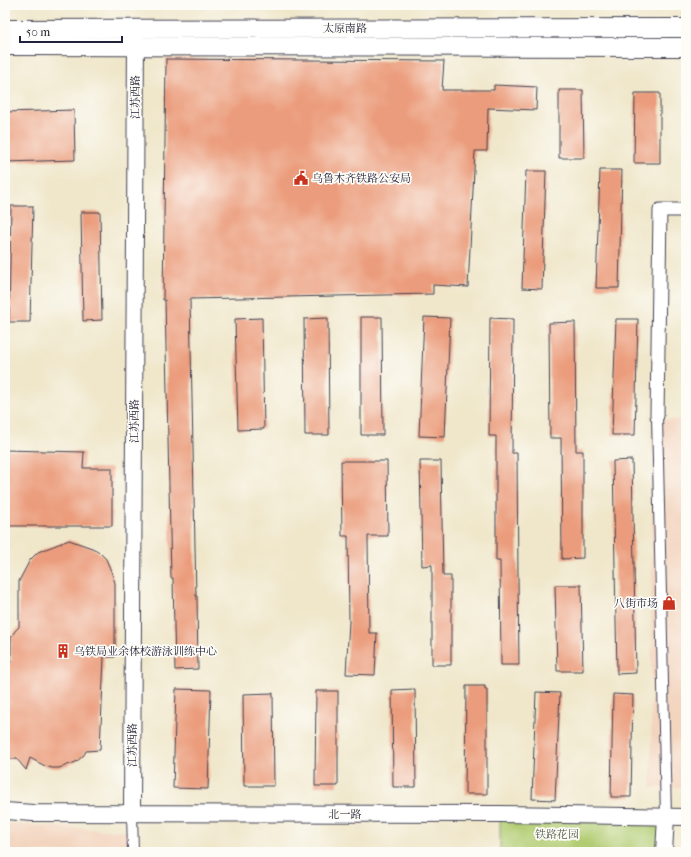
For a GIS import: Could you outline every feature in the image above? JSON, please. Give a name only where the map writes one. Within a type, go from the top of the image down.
[{"type":"main road","name":"太原南路","points":[[5,29],[136,37],[686,28]]},
{"type":"main road","points":[[5,46],[136,37],[686,47]]},
{"type":"street","name":"江苏西路","points":[[132,814],[136,37]]},
{"type":"street","points":[[664,852],[666,817],[657,416],[660,210],[686,210]]},
{"type":"street","name":"北一路","points":[[5,810],[33,813],[500,814],[686,817]]},
{"type":"street","points":[[132,814],[133,852]]},
{"type":"shaded area","name":"八街市场","points":[[652,419],[686,420],[686,787],[651,788]]},
{"type":"shaded area","points":[[5,823],[133,832],[133,852],[5,852]]},
{"type":"green space","name":"铁路花园","points":[[500,814],[666,817],[664,852],[500,852]]},
{"type":"building","name":"乌鲁木齐铁路公安局","points":[[166,59],[444,61],[442,90],[494,90],[494,85],[537,87],[536,110],[488,108],[487,151],[475,151],[468,287],[433,285],[433,294],[190,299],[198,669],[175,670],[173,578],[171,578],[165,300],[163,300]]},
{"type":"building","points":[[559,90],[583,90],[584,158],[559,158]]},
{"type":"building","points":[[635,93],[660,93],[660,163],[634,163]]},
{"type":"building","points":[[74,110],[75,160],[5,162],[5,112]]},
{"type":"building","points":[[600,170],[622,170],[619,288],[596,288]]},
{"type":"building","points":[[526,171],[546,171],[542,289],[522,288]]},
{"type":"building","points":[[11,206],[33,206],[30,322],[9,322]]},
{"type":"building","points":[[81,212],[100,212],[102,320],[83,321]]},
{"type":"building","points":[[361,317],[382,317],[383,435],[361,435]]},
{"type":"building","points":[[424,317],[450,318],[445,437],[419,436]]},
{"type":"building","points":[[262,318],[264,429],[238,430],[235,319]]},
{"type":"building","points":[[328,318],[329,435],[305,435],[304,319]]},
{"type":"building","points":[[490,318],[513,319],[512,453],[517,453],[519,665],[501,665],[500,561],[496,561],[496,436],[489,436]]},
{"type":"building","points":[[616,319],[638,319],[635,435],[612,435]]},
{"type":"building","points":[[575,322],[576,451],[583,451],[583,558],[562,559],[561,438],[550,438],[549,323]]},
{"type":"building","points":[[5,450],[84,452],[83,468],[112,468],[112,526],[5,526]]},
{"type":"building","points":[[632,460],[636,673],[617,674],[613,461]]},
{"type":"building","points":[[341,461],[387,461],[388,536],[368,536],[369,633],[377,633],[375,675],[346,674],[349,622],[348,536],[342,536]]},
{"type":"building","points":[[420,461],[441,461],[443,576],[451,576],[451,665],[432,665],[432,565],[422,566]]},
{"type":"building","name":"乌铁局业余体校游泳训练中心","points":[[69,540],[98,551],[106,559],[115,583],[115,657],[104,657],[100,750],[86,751],[84,755],[76,762],[59,768],[45,766],[30,758],[26,770],[17,759],[5,759],[5,661],[11,662],[11,637],[19,627],[19,581],[30,560],[38,552]]},
{"type":"building","points":[[555,585],[581,585],[583,671],[557,671]]},
{"type":"building","points":[[466,686],[485,686],[485,689],[487,689],[487,794],[465,794]]},
{"type":"building","points":[[176,689],[211,690],[208,789],[173,788]]},
{"type":"building","points":[[415,689],[416,787],[393,787],[392,690]]},
{"type":"building","points":[[316,691],[338,691],[338,786],[315,786]]},
{"type":"building","points":[[536,692],[560,693],[555,800],[532,799]]},
{"type":"building","points":[[273,693],[274,786],[244,786],[243,694]]},
{"type":"building","points":[[613,694],[633,695],[631,797],[611,797]]},
{"type":"place","name":"乌鲁木齐铁路公安局","points":[[301,178]]},
{"type":"place","name":"八街市场","points":[[669,603]]},
{"type":"place","name":"乌铁局业余体校游泳训练中心","points":[[63,651]]}]
